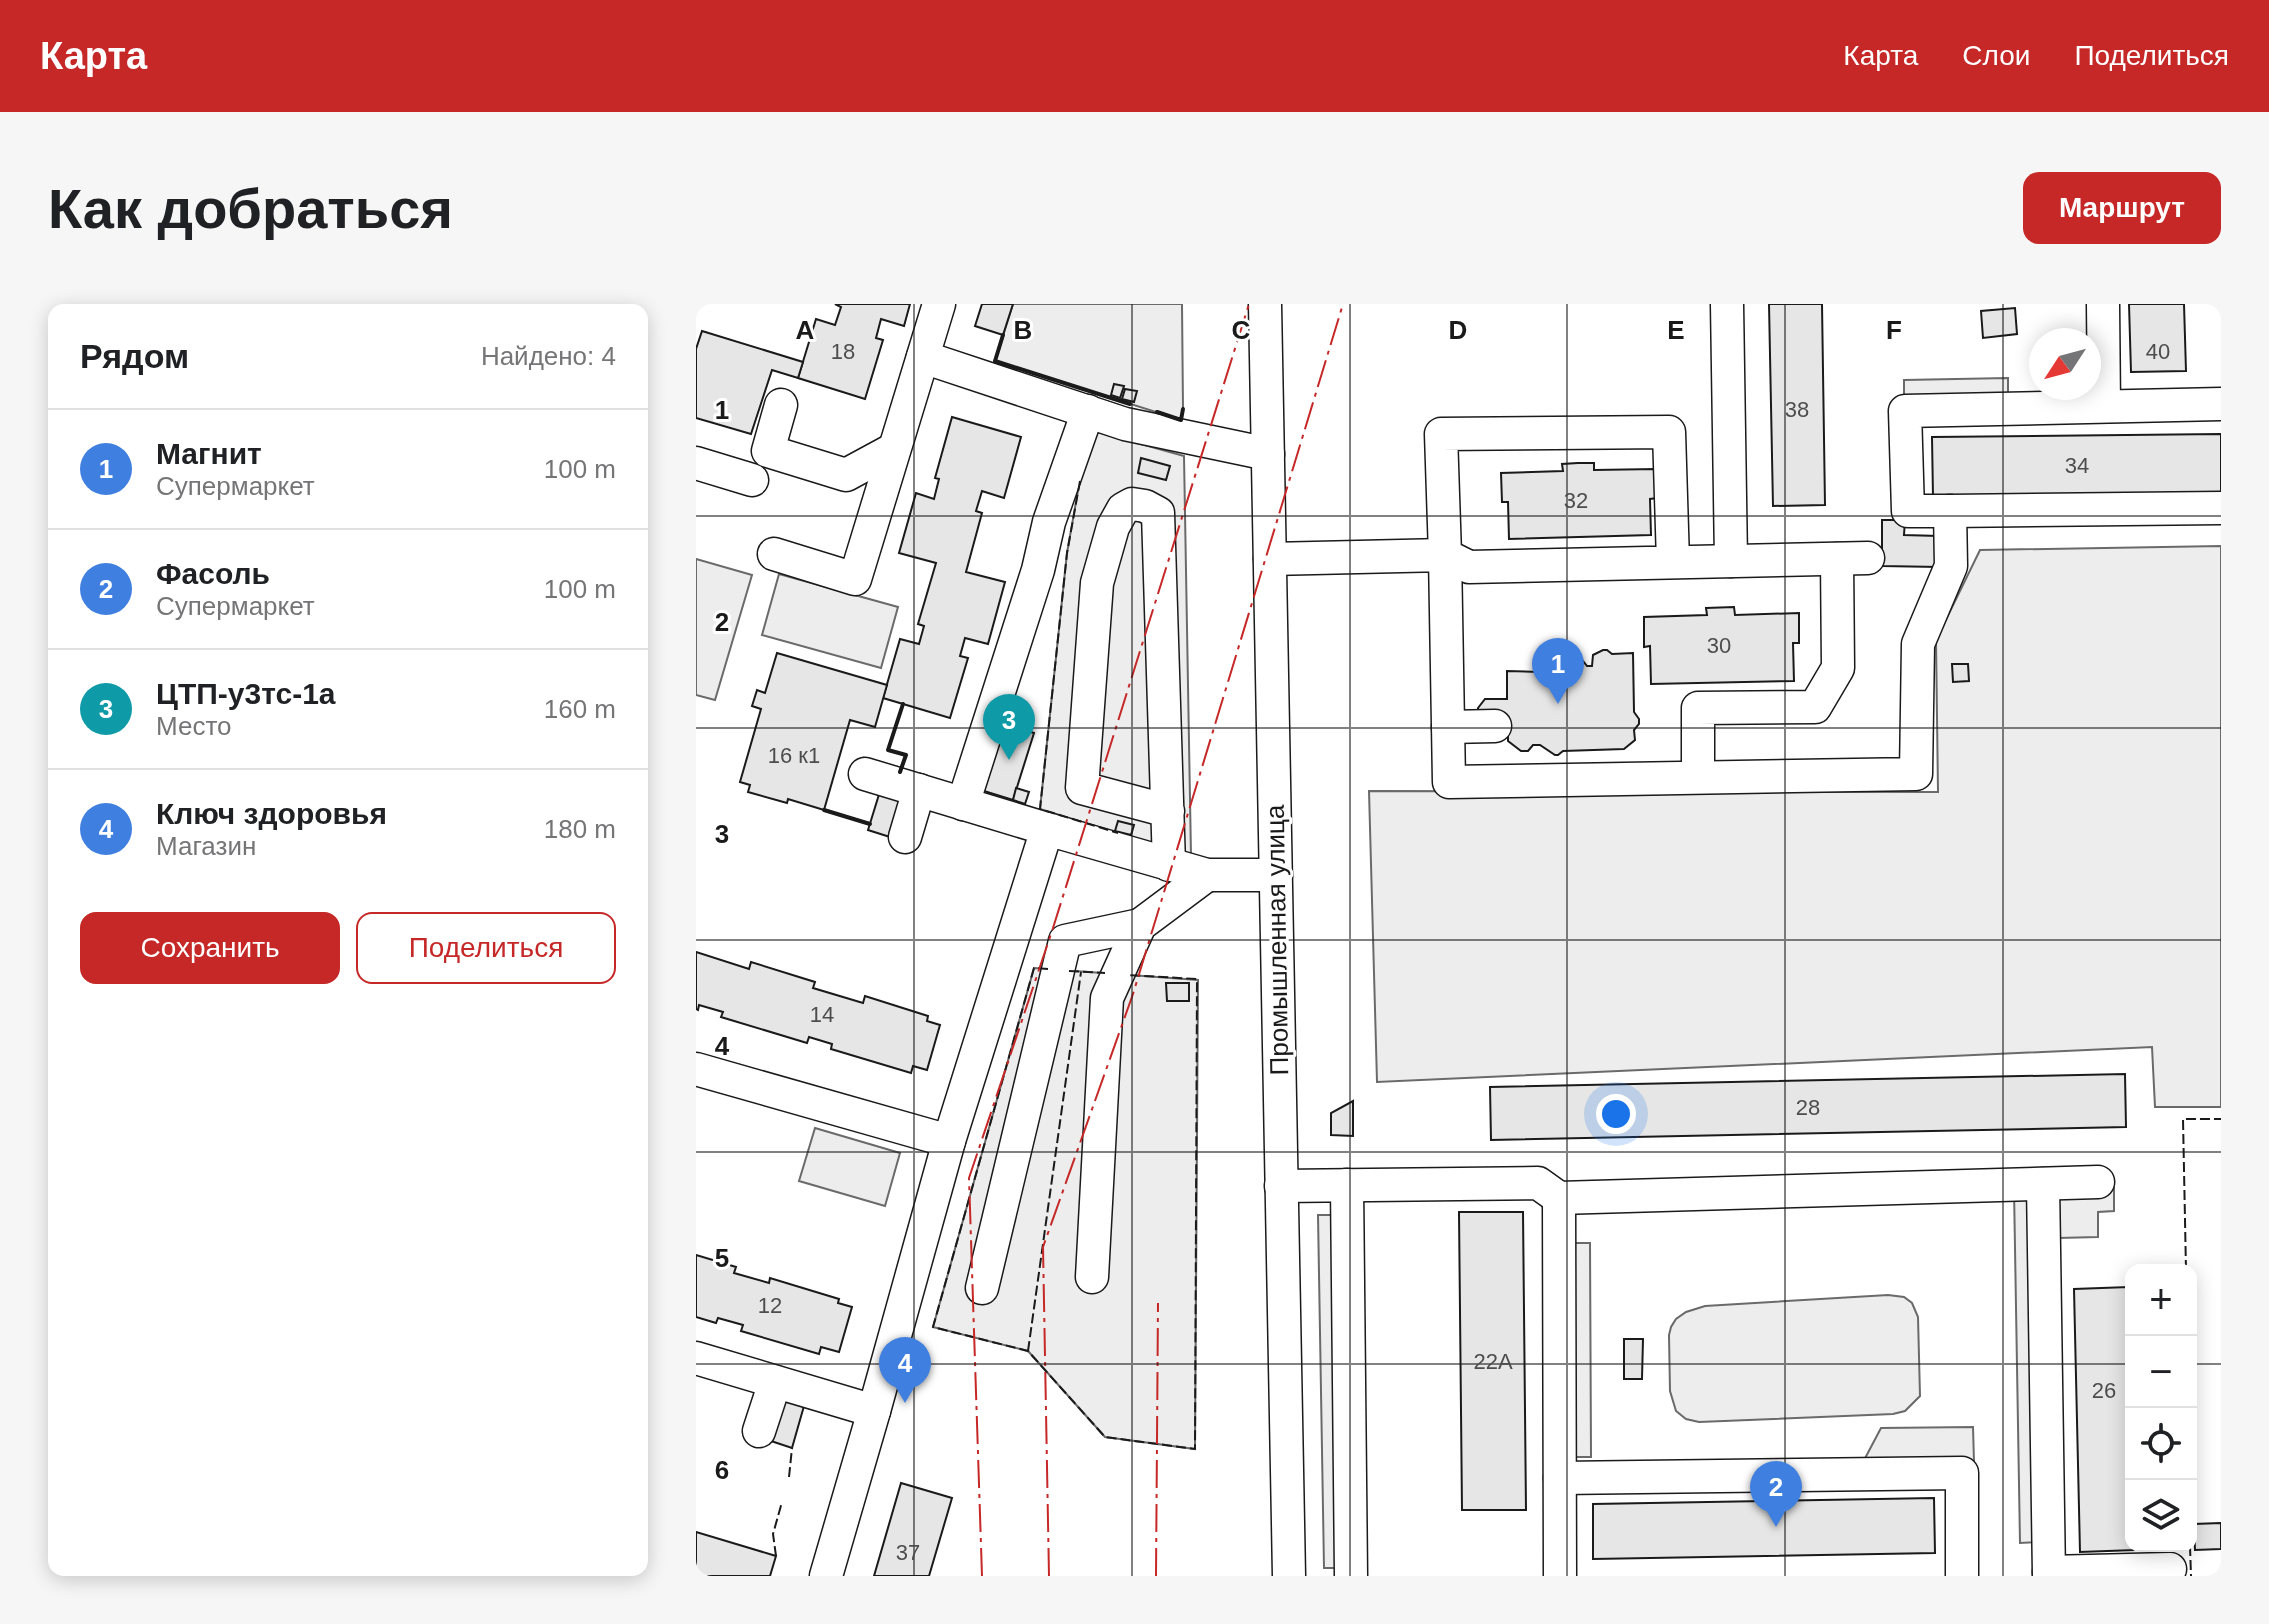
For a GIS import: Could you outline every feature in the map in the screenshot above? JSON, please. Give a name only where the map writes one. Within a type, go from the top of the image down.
[{"type":"street","points":[[774,554],[855,579],[939,304]]},
{"type":"street","name":"Промышленная улица","points":[[1265,304],[1289,1576]]},
{"type":"street","points":[[1727,304],[1731,561]]},
{"type":"street","points":[[2103,304],[2104,406]]},
{"type":"street","points":[[923,357],[1125,424],[1268,454]]},
{"type":"street","points":[[2221,404],[1905,411],[1908,511],[2221,508]]},
{"type":"street","points":[[781,405],[768,451],[846,475],[894,449]]},
{"type":"street","points":[[963,804],[1038,570],[1049,522],[1088,411]]},
{"type":"street","points":[[1673,562],[1669,432],[1441,434],[1449,782],[1916,774],[1918,644],[1951,566],[1950,511]]},
{"type":"street","points":[[696,463],[752,480]]},
{"type":"street","points":[[1168,811],[1082,788],[1097,583],[1113,527],[1123,509],[1132,504],[1158,513],[1168,811],[1169,865]]},
{"type":"street","points":[[1270,559],[1445,555],[1469,567],[1852,558],[1838,668],[1815,707],[1698,708],[1698,777]]},
{"type":"street","points":[[1448,727],[1495,726]]},
{"type":"street","points":[[865,774],[1207,875],[1276,875]]},
{"type":"street","points":[[905,837],[919,790]]},
{"type":"street","points":[[826,1576],[949,1141],[1047,829]]},
{"type":"street","points":[[1008,951],[1140,925],[1207,875]]},
{"type":"street","points":[[1092,1277],[1107,998],[1140,925]]},
{"type":"street","points":[[982,1288],[1065,941]]},
{"type":"street","points":[[696,1069],[949,1141]]},
{"type":"street","points":[[1281,1186],[1538,1183],[1559,1198],[2098,1182]]},
{"type":"street","points":[[2043,1184],[2049,1574],[2170,1564]]},
{"type":"street","points":[[1347,1185],[1351,1576]]},
{"type":"street","points":[[1559,1198],[1560,1576]]},
{"type":"street","points":[[696,1358],[874,1411]]},
{"type":"street","points":[[759,1431],[775,1382]]},
{"type":"street","points":[[1560,1478],[1962,1473],[1962,1576]]},
{"type":"shaded area","points":[[1013,304],[1182,304],[1181,420],[995,361]]},
{"type":"shaded area","points":[[2008,378],[2008,400],[1904,402],[1904,380]]},
{"type":"shaded area","points":[[1094,431],[1184,456],[1191,856],[1040,809],[1067,553],[1079,485]]},
{"type":"shaded area","points":[[2221,546],[2221,1107],[2155,1107],[2152,1047],[1377,1082],[1369,791],[1938,792],[1936,640],[1980,550]]},
{"type":"shaded area","points":[[696,559],[752,575],[715,700],[696,695]]},
{"type":"shaded area","points":[[779,574],[898,607],[881,668],[762,635]]},
{"type":"shaded area","points":[[1034,968],[1198,980],[1195,1449],[1105,1437],[1028,1351],[933,1327]]},
{"type":"shaded area","points":[[815,1128],[900,1153],[885,1206],[799,1181]]},
{"type":"shaded area","points":[[2114,1188],[2114,1211],[2098,1212],[2098,1237],[2058,1238],[2057,1189]]},
{"type":"shaded area","points":[[2014,1189],[2031,1189],[2037,1542],[2020,1543]]},
{"type":"shaded area","points":[[1318,1215],[1332,1215],[1338,1568],[1324,1568]]},
{"type":"shaded area","points":[[1570,1243],[1590,1243],[1591,1457],[1571,1457]]},
{"type":"shaded area","points":[[1888,1295],[1904,1297],[1912,1303],[1918,1317],[1920,1396],[1905,1411],[1699,1422],[1686,1419],[1676,1411],[1670,1391],[1669,1335],[1676,1319],[1686,1312],[1705,1306]]},
{"type":"shaded area","points":[[1973,1427],[1974,1462],[1862,1464],[1881,1428]]},
{"type":"building","points":[[835,304],[910,304],[904,326],[881,319],[876,338],[883,340],[865,399],[798,378],[816,319],[835,325],[841,307]]},
{"type":"building","points":[[982,304],[1013,304],[1003,335],[975,326]]},
{"type":"building","points":[[1769,304],[1822,304],[1825,505],[1773,506]]},
{"type":"building","points":[[2129,304],[2184,304],[2186,371],[2131,372]]},
{"type":"building","points":[[2015,308],[2017,334],[1983,338],[1981,311]]},
{"type":"building","points":[[702,331],[803,362],[798,378],[772,370],[751,434],[696,418],[696,349]]},
{"type":"building","points":[[1114,384],[1124,386],[1120,398],[1111,395]]},
{"type":"building","points":[[1125,389],[1137,391],[1134,402],[1122,399]]},
{"type":"building","points":[[952,417],[1021,437],[1004,498],[982,491],[976,511],[982,513],[966,572],[1005,582],[988,644],[965,638],[960,656],[968,658],[950,718],[883,698],[900,639],[919,644],[924,626],[918,624],[936,563],[899,553],[916,493],[934,499],[939,479],[935,478]]},
{"type":"building","points":[[2221,434],[2221,493],[1933,497],[1932,437]]},
{"type":"building","points":[[1141,458],[1170,466],[1166,480],[1138,473]]},
{"type":"building","points":[[1594,463],[1594,470],[1656,469],[1658,498],[1650,499],[1651,535],[1509,539],[1508,502],[1502,502],[1501,473],[1563,471],[1562,464]]},
{"type":"building","points":[[1882,520],[1905,520],[1904,535],[1939,536],[1939,567],[1882,566]]},
{"type":"building","points":[[1734,607],[1735,615],[1799,613],[1799,643],[1793,643],[1794,681],[1651,684],[1650,646],[1644,647],[1644,617],[1707,615],[1706,608]]},
{"type":"building","points":[[1603,650],[1612,654],[1633,653],[1634,712],[1639,724],[1634,730],[1635,740],[1624,749],[1563,751],[1555,755],[1540,745],[1533,745],[1528,751],[1521,751],[1508,741],[1508,721],[1478,712],[1485,699],[1507,699],[1507,671],[1540,672],[1552,662],[1559,662],[1562,667],[1583,661],[1587,666],[1592,666],[1593,655]]},
{"type":"building","points":[[777,653],[887,685],[875,727],[850,720],[824,810],[788,799],[787,803],[748,792],[750,785],[740,782],[761,709],[752,706],[757,690],[765,693]]},
{"type":"building","points":[[1952,664],[1968,664],[1969,681],[1953,682]]},
{"type":"building","points":[[1005,724],[1034,733],[1013,800],[984,791]]},
{"type":"building","points":[[881,788],[907,795],[893,838],[868,830]]},
{"type":"building","points":[[1016,788],[1029,792],[1025,804],[1013,800]]},
{"type":"building","points":[[1118,821],[1134,825],[1131,835],[1115,831]]},
{"type":"building","points":[[696,952],[749,969],[751,962],[815,982],[813,988],[863,1003],[865,996],[928,1016],[927,1021],[940,1025],[927,1070],[913,1066],[911,1073],[831,1049],[832,1044],[809,1037],[807,1043],[721,1017],[723,1012],[699,1005],[696,1009]]},
{"type":"building","points":[[1166,983],[1189,983],[1189,1001],[1167,1001]]},
{"type":"building","points":[[2125,1074],[2126,1127],[1491,1140],[1490,1087]]},
{"type":"building","points":[[1353,1101],[1353,1136],[1331,1135],[1331,1113]]},
{"type":"building","points":[[1459,1212],[1523,1212],[1526,1510],[1462,1510]]},
{"type":"building","points":[[696,1255],[736,1267],[734,1273],[769,1283],[770,1278],[839,1299],[838,1303],[852,1307],[839,1352],[821,1347],[819,1354],[741,1331],[743,1325],[718,1318],[716,1323],[696,1317]]},
{"type":"building","points":[[2125,1287],[2125,1550],[2080,1552],[2074,1289]]},
{"type":"building","points":[[1624,1339],[1643,1339],[1642,1379],[1624,1379]]},
{"type":"building","points":[[777,1397],[804,1406],[792,1448],[765,1439]]},
{"type":"building","points":[[901,1483],[952,1498],[929,1576],[874,1576]]},
{"type":"building","points":[[1934,1498],[1935,1553],[1593,1559],[1593,1504]]},
{"type":"building","points":[[2221,1523],[2221,1549],[2197,1550],[2197,1524]]},
{"type":"building","points":[[696,1532],[776,1556],[770,1576],[696,1576]]},
{"type":"fence","points":[[1080,481],[1067,553],[1040,809],[1118,833]]},
{"type":"fence","points":[[1048,969],[1034,968],[933,1327],[1028,1351],[1105,1437],[1195,1449],[1197,979],[1128,975]]},
{"type":"fence","points":[[1069,971],[1105,973]]},
{"type":"fence","points":[[1028,1351],[1081,972]]},
{"type":"fence","points":[[2186,1264],[2183,1119],[2221,1119]]},
{"type":"fence","points":[[789,1477],[792,1448]]},
{"type":"fence","points":[[776,1556],[773,1534],[782,1502]]},
{"type":"fence","points":[[2190,1552],[2191,1576]]},
{"type":"wall","points":[[1003,335],[995,361],[1130,404]]},
{"type":"wall","points":[[1157,412],[1181,420],[1183,409]]},
{"type":"wall","points":[[900,772],[906,755],[888,750],[903,704]]},
{"type":"wall","points":[[824,810],[870,824]]},
{"type":"power","points":[[982,1576],[969,1178],[1053,928],[1249,304]]},
{"type":"power","points":[[1049,1576],[1043,1247],[1133,994],[1343,304]]},
{"type":"power","points":[[1156,1576],[1158,1303]]},
{"type":"place","name":"Магнит","points":[[1558,704]]},
{"type":"place","name":"ЦТП-у3тс-1а","points":[[1009,760]]},
{"type":"place","name":"Ключ здоровья","points":[[905,1403]]},
{"type":"place","name":"Фасоль","points":[[1776,1527]]}]
